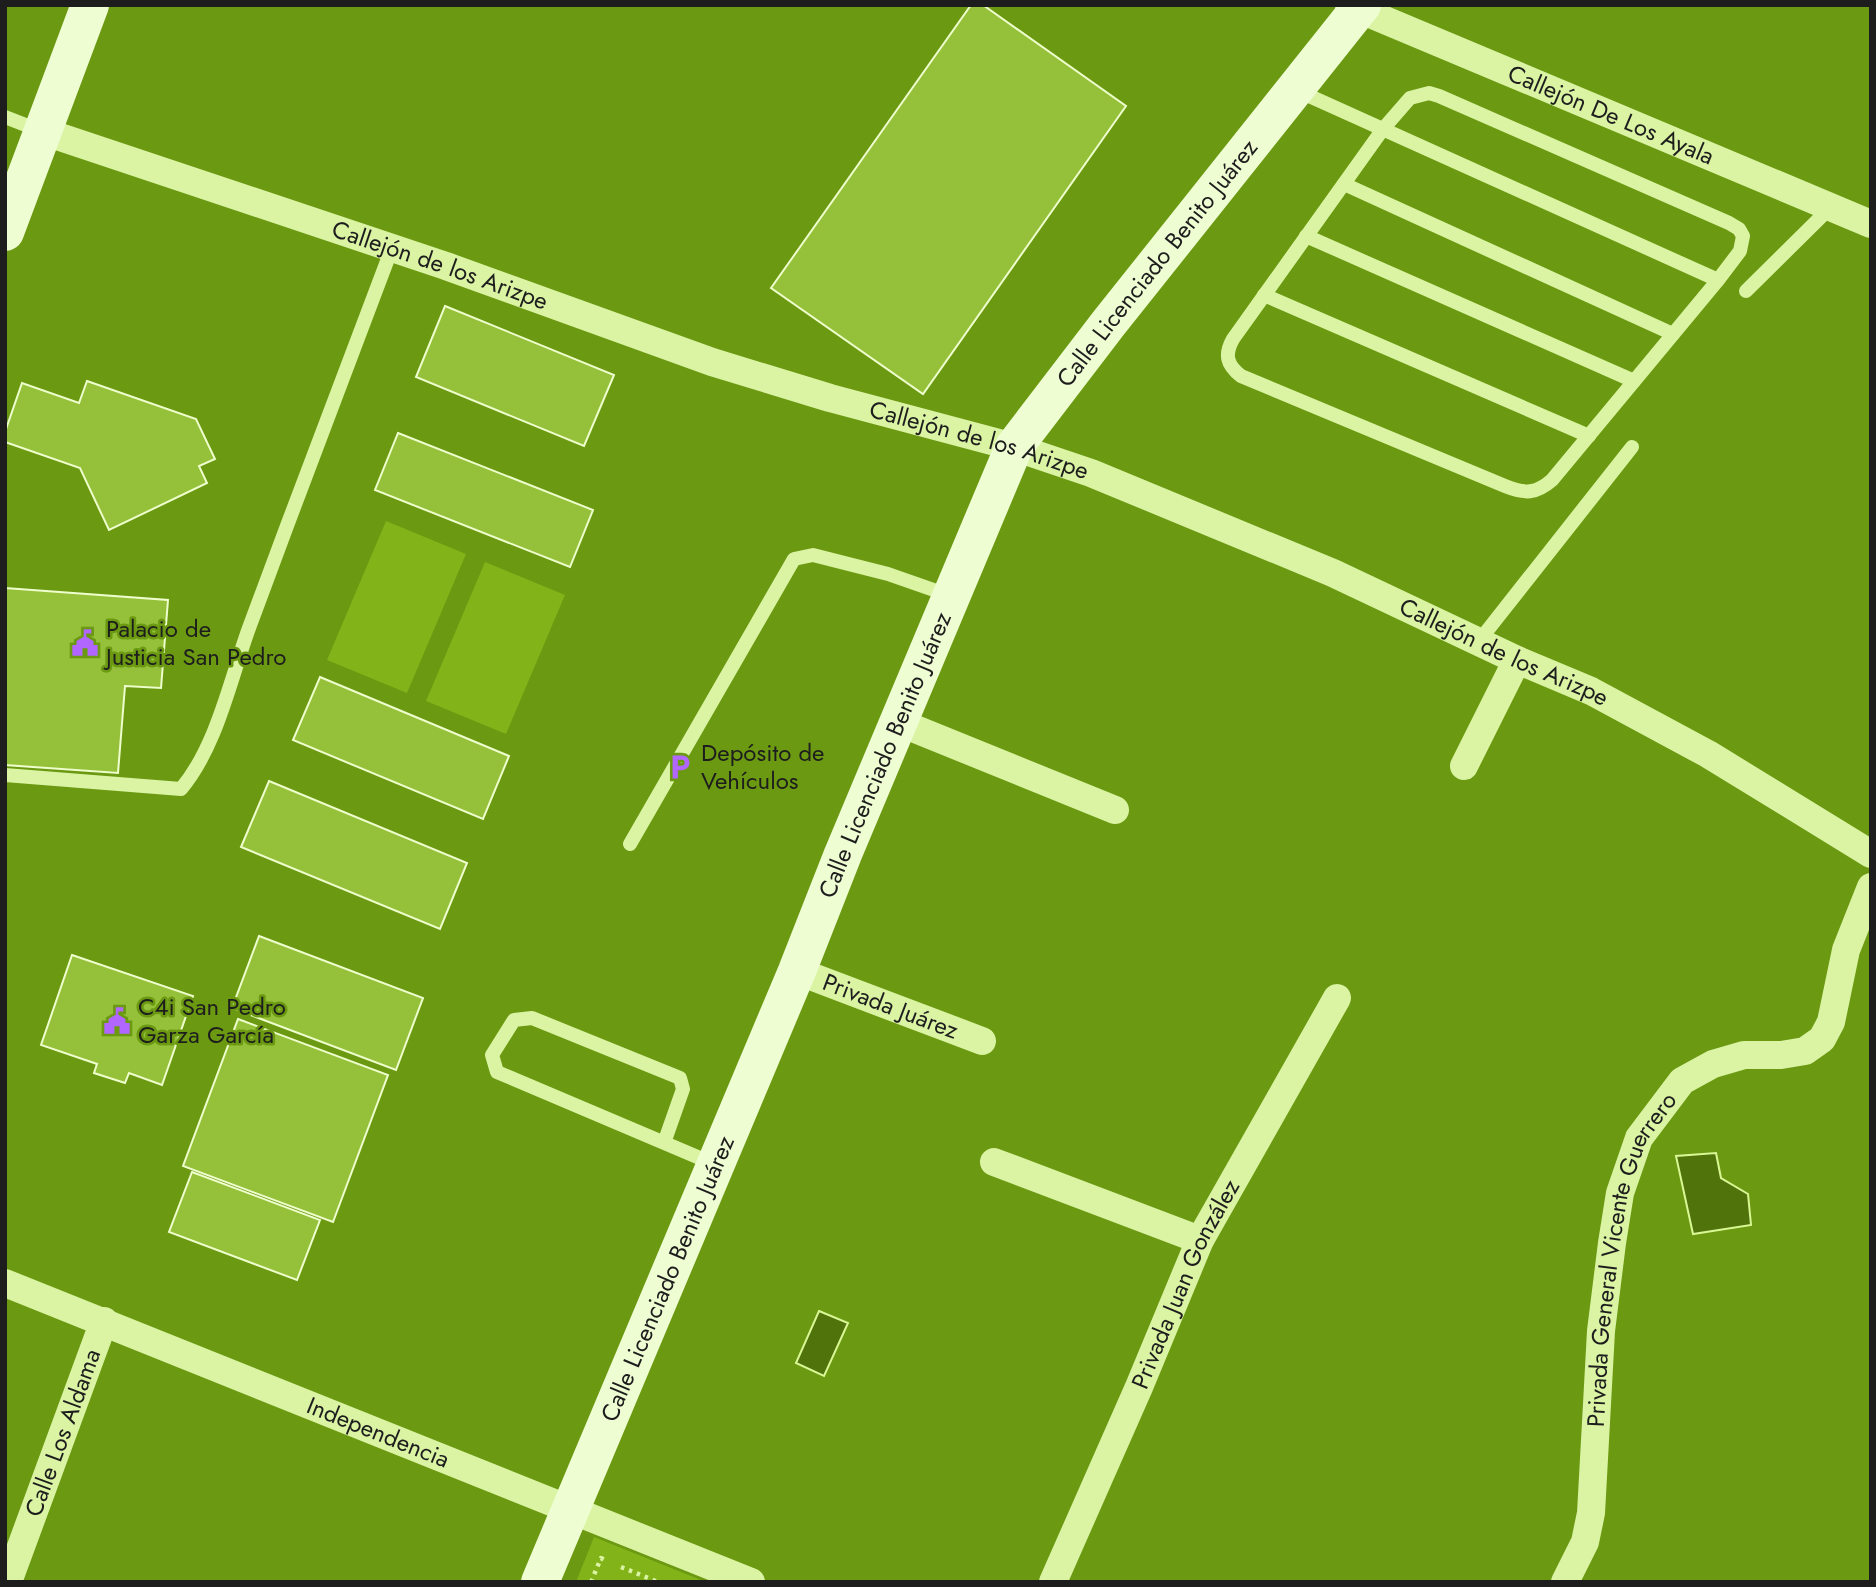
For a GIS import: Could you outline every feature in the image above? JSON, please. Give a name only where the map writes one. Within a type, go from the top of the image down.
[{"type":"street","points":[[5,232],[90,5]]},
{"type":"street","name":"Calle Licenciado Benito Juárez","points":[[540,1582],[1014,447],[1357,7]]},
{"type":"street","name":"Callejón De Los Ayala","points":[[1357,7],[1871,224]]},
{"type":"street","name":"Callejón de los Arizpe","points":[[42,131],[392,248],[712,362],[830,398],[1014,447],[1091,473],[1333,573],[1517,660],[1591,691],[1708,754],[1871,854]]},
{"type":"street","points":[[1464,766],[1517,660]]},
{"type":"street","points":[[898,722],[1115,810]]},
{"type":"street","name":"Privada General Vicente Guerrero","points":[[1565,1582],[1585,1542],[1591,1513],[1600,1343],[1612,1243],[1620,1193],[1639,1138],[1682,1080],[1713,1064],[1744,1055],[1782,1055],[1805,1051],[1822,1039],[1831,1022],[1846,950],[1871,887]]},
{"type":"street","name":"Privada Juárez","points":[[797,971],[982,1041]]},
{"type":"street","name":"Privada Juan González","points":[[1053,1582],[1139,1387],[1199,1240],[1337,998]]},
{"type":"street","points":[[994,1162],[1199,1240]]},
{"type":"street","name":"Independencia","points":[[5,1283],[751,1582]]},
{"type":"street","name":"Calle Los Aldama","points":[[8,1582],[104,1321]]},
{"type":"lane","points":[[1294,89],[1718,280]]},
{"type":"lane","points":[[1429,93],[1729,223],[1739,229],[1743,236],[1743,244],[1718,280],[1542,489],[1531,493],[1518,491],[1241,376],[1231,368],[1227,359],[1227,349],[1383,129],[1410,98],[1429,93]]},
{"type":"lane","points":[[5,117],[42,131]]},
{"type":"lane","points":[[1344,184],[1673,334]]},
{"type":"lane","points":[[1746,291],[1832,206]]},
{"type":"lane","points":[[1306,236],[1634,381]]},
{"type":"lane","points":[[5,775],[181,789],[191,778],[204,755],[253,616],[392,248]]},
{"type":"lane","points":[[1264,295],[1589,436]]},
{"type":"lane","points":[[1479,641],[1632,447]]},
{"type":"lane","points":[[630,844],[794,559],[813,555],[888,574],[951,596]]},
{"type":"lane","points":[[664,1143],[683,1090],[680,1078],[532,1018],[514,1020],[492,1055],[497,1072],[664,1143],[716,1165]]},
{"type":"path","points":[[592,1582],[601,1559],[657,1582]]},
{"type":"shaded area","points":[[386,521],[466,554],[407,693],[327,660]]},
{"type":"shaded area","points":[[485,562],[565,595],[506,734],[426,701]]},
{"type":"shaded area","points":[[1716,1153],[1721,1178],[1748,1194],[1751,1225],[1693,1234],[1676,1156]]},
{"type":"shaded area","points":[[819,1311],[848,1323],[824,1376],[796,1363]]},
{"type":"shaded area","points":[[594,1537],[706,1582],[576,1582]]},
{"type":"building","points":[[971,5],[983,5],[1126,106],[923,394],[771,288]]},
{"type":"building","points":[[445,306],[614,375],[584,446],[416,377]]},
{"type":"building","points":[[87,381],[196,419],[215,459],[199,466],[207,483],[109,530],[80,468],[5,442],[5,432],[22,383],[79,403]]},
{"type":"building","points":[[398,433],[593,510],[570,567],[375,490]]},
{"type":"building","name":"Palacio de Justicia San Pedro","points":[[5,588],[168,600],[161,688],[125,686],[118,773],[5,765]]},
{"type":"building","points":[[320,677],[509,756],[483,819],[293,740]]},
{"type":"building","points":[[269,781],[467,863],[440,929],[241,847]]},
{"type":"building","points":[[259,936],[423,998],[396,1070],[232,1008]]},
{"type":"building","name":"C4i San Pedro Garza García","points":[[72,955],[193,996],[162,1085],[129,1073],[125,1083],[94,1073],[97,1064],[41,1045]]},
{"type":"building","points":[[238,1019],[388,1075],[333,1222],[183,1166]]},
{"type":"building","points":[[192,1172],[320,1220],[297,1280],[169,1232]]},
{"type":"place","name":"Palacio de Justicia San Pedro","points":[[85,643]]},
{"type":"place","name":"Depósito de Vehículos","points":[[680,767]]},
{"type":"place","name":"C4i San Pedro Garza García","points":[[117,1021]]}]
